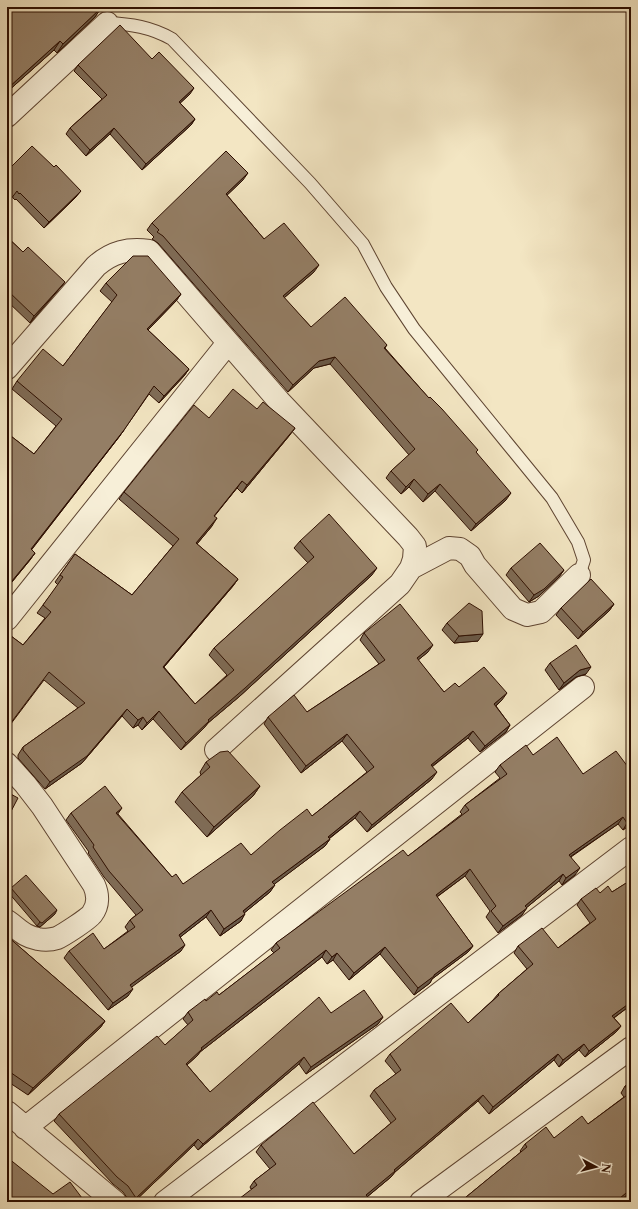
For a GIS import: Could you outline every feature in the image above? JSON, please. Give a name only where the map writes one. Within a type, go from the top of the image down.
[{"type":"street","points":[[7,116],[107,23]]},
{"type":"street","points":[[7,368],[96,266],[105,258],[116,252],[127,250],[138,249],[149,251],[279,401],[408,537],[414,546],[414,559],[411,568],[400,584],[216,750]]},
{"type":"street","points":[[7,619],[228,343]]},
{"type":"street","points":[[411,568],[449,548],[460,549],[470,556],[475,565],[513,609],[527,615],[541,612],[579,575]]},
{"type":"street","points":[[25,1128],[582,687]]},
{"type":"street","points":[[7,764],[42,806],[94,885],[97,898],[96,908],[92,915],[58,938],[39,939],[28,936],[17,930],[7,921]]},
{"type":"street","points":[[165,1202],[631,848]]},
{"type":"street","points":[[421,1202],[631,1048]]},
{"type":"street","points":[[7,1112],[115,1202]]},
{"type":"lane","points":[[107,23],[129,24],[146,28],[160,32],[172,39],[310,183],[363,244],[386,287],[414,329],[552,498],[578,542],[584,560],[579,575]]},
{"type":"building","points":[[7,7],[101,8],[63,44],[60,41],[7,90]]},
{"type":"building","points":[[120,25],[152,59],[159,52],[194,88],[179,102],[195,119],[146,164],[114,128],[90,150],[70,128],[107,95],[78,65]]},
{"type":"building","points":[[32,146],[54,167],[56,165],[81,191],[49,222],[17,191],[7,204],[7,171]]},
{"type":"building","points":[[226,151],[248,173],[226,194],[264,239],[284,223],[319,265],[283,296],[311,327],[345,297],[387,345],[384,348],[429,398],[430,397],[442,409],[478,450],[476,452],[511,493],[476,524],[440,484],[428,494],[414,479],[406,487],[391,471],[415,449],[335,357],[319,361],[293,385],[163,236],[157,232],[159,230],[152,223]]},
{"type":"building","points":[[7,237],[23,252],[28,247],[65,282],[34,316],[7,290]]},
{"type":"building","points":[[133,256],[148,256],[181,294],[147,329],[189,369],[164,396],[154,386],[124,430],[31,549],[35,553],[7,587],[7,433],[34,454],[62,419],[17,381],[43,349],[63,366],[117,295],[106,283]]},
{"type":"building","points":[[233,389],[257,409],[263,402],[295,428],[247,485],[242,481],[214,516],[217,518],[196,543],[238,579],[163,667],[195,704],[234,670],[214,648],[314,557],[300,541],[329,514],[377,568],[208,720],[209,721],[186,743],[159,711],[147,723],[143,717],[138,720],[127,709],[87,756],[50,782],[23,750],[23,747],[85,703],[49,672],[7,728],[7,633],[23,645],[51,612],[43,605],[63,577],[60,575],[75,554],[132,595],[179,539],[124,492],[194,405],[209,418]]},
{"type":"building","points":[[540,543],[564,570],[544,589],[534,595],[511,568]]},
{"type":"building","points":[[591,579],[614,604],[583,632],[561,608]]},
{"type":"building","points":[[469,603],[482,611],[483,634],[459,636],[447,623]]},
{"type":"building","points":[[400,604],[433,645],[417,658],[444,692],[455,683],[459,687],[484,667],[507,693],[494,704],[510,725],[485,746],[473,731],[431,765],[437,772],[372,825],[360,811],[328,837],[330,839],[272,882],[275,885],[243,911],[245,914],[224,929],[211,910],[179,935],[185,945],[130,985],[133,989],[113,1003],[69,951],[93,933],[104,949],[135,927],[130,920],[143,910],[109,871],[93,847],[94,845],[71,813],[105,786],[122,808],[116,813],[172,877],[176,874],[183,884],[241,843],[251,855],[307,809],[312,816],[374,767],[347,734],[306,766],[268,717],[294,695],[307,712],[385,660],[364,633]]},
{"type":"building","points":[[576,645],[591,667],[580,670],[564,683],[550,663]]},
{"type":"building","points":[[557,737],[583,774],[616,751],[631,771],[631,820],[627,823],[623,817],[569,855],[580,868],[566,878],[563,874],[525,906],[527,908],[503,926],[491,911],[496,906],[470,869],[436,895],[473,946],[418,988],[385,947],[354,973],[337,953],[332,957],[326,950],[201,1048],[202,1049],[186,1064],[210,1092],[319,997],[331,1013],[364,990],[383,1017],[311,1067],[304,1057],[203,1144],[198,1139],[136,1198],[128,1186],[117,1177],[59,1114],[157,1036],[165,1045],[193,1020],[188,1012],[217,992],[219,995],[280,948],[276,943],[403,850],[408,856],[469,810],[465,805],[507,774],[500,765],[526,745],[533,755]]},
{"type":"building","points":[[228,751],[260,786],[214,827],[182,792],[210,767],[206,762],[220,752]]},
{"type":"building","points":[[7,792],[18,798],[7,819]]},
{"type":"building","points":[[26,875],[57,910],[42,923],[11,888]]},
{"type":"building","points":[[631,880],[631,1002],[612,1016],[621,1026],[589,1051],[584,1044],[563,1060],[558,1054],[493,1107],[483,1095],[366,1195],[372,1202],[235,1202],[257,1185],[254,1181],[276,1164],[261,1145],[313,1102],[354,1154],[396,1119],[374,1090],[401,1070],[390,1054],[451,1003],[468,1023],[499,995],[498,994],[533,964],[518,946],[542,928],[558,948],[596,919],[581,899],[596,888],[600,893],[608,886],[612,892]]},
{"type":"building","points":[[7,936],[105,1021],[33,1088],[7,1070]]},
{"type":"building","points":[[631,1082],[631,1189],[615,1202],[460,1202],[527,1147],[525,1144],[546,1127],[554,1138],[582,1116],[588,1124],[630,1093],[625,1086]]},
{"type":"building","points":[[8,1158],[53,1194],[70,1182],[85,1202],[7,1202]]}]
